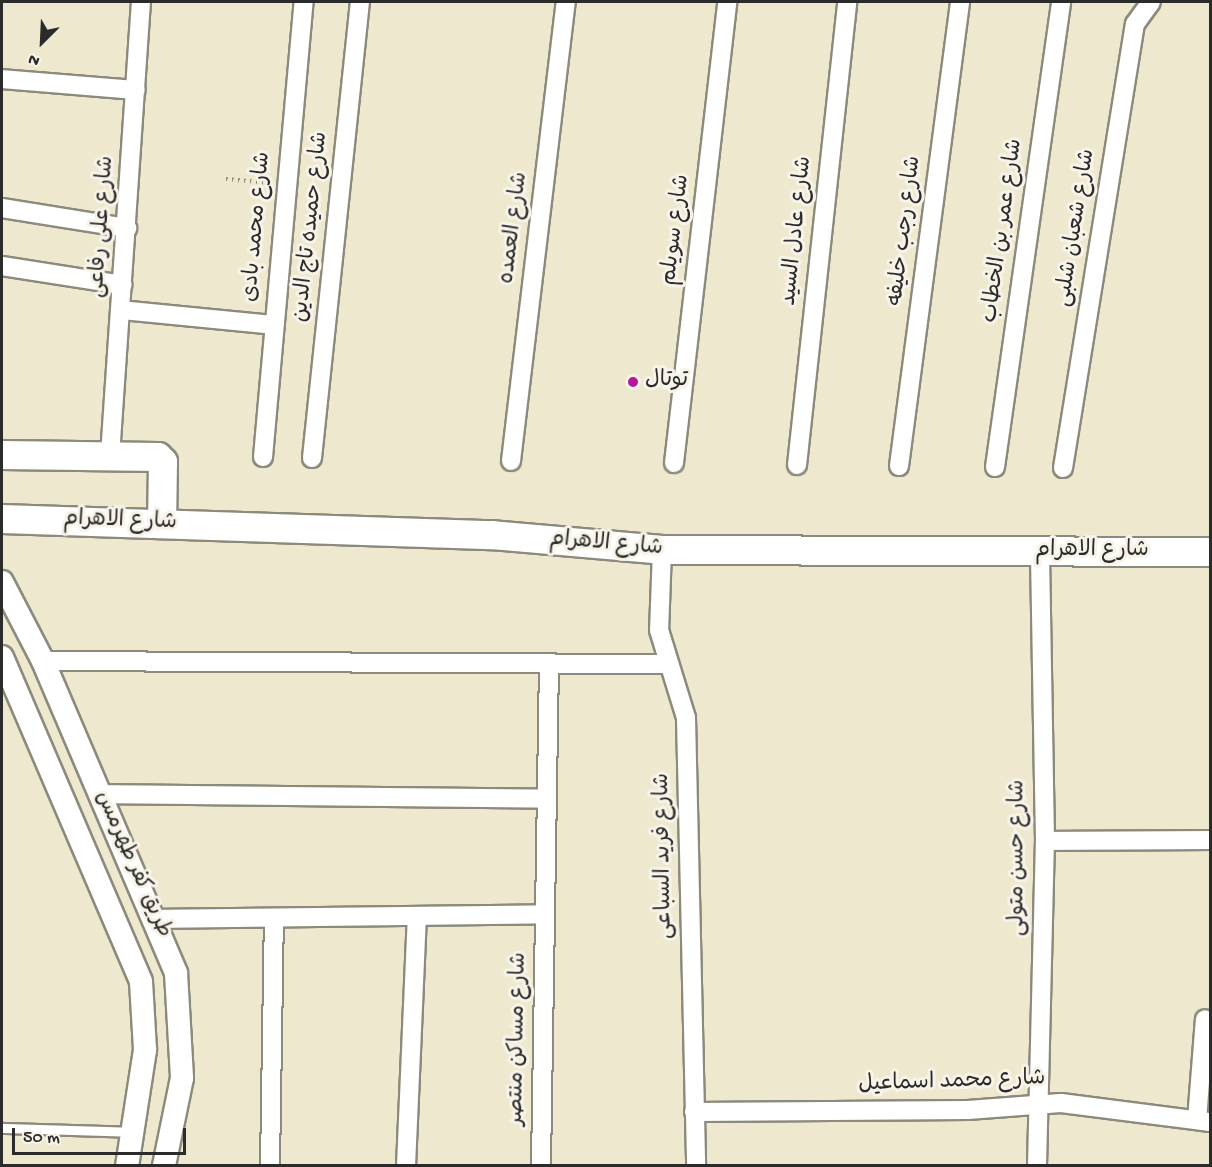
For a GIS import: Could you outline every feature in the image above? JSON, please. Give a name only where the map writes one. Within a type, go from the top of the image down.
[{"type":"main road","points":[[2,455],[161,458],[162,523]]},
{"type":"main road","name":"شارع الاهرام","points":[[2,519],[492,536],[662,550],[1210,552]]},
{"type":"street","name":"شارع على رفاعى","points":[[110,456],[122,310],[141,2]]},
{"type":"street","name":"شارع محمد بادى","points":[[263,458],[304,2]]},
{"type":"street","name":"شارع حميده تاج الدين","points":[[312,458],[360,2]]},
{"type":"street","name":"شارع العمده","points":[[511,461],[567,2]]},
{"type":"street","name":"شارع سويلم","points":[[674,463],[727,2]]},
{"type":"street","name":"شارع عادل السيد","points":[[797,465],[847,2]]},
{"type":"street","name":"شارع رجب خليفه","points":[[899,466],[960,2]]},
{"type":"street","name":"شارع عمر بن الخطاب","points":[[995,467],[1061,2]]},
{"type":"street","name":"شارع شعبان شلبى","points":[[1063,468],[1135,24],[1151,2]]},
{"type":"street","points":[[2,79],[136,90]]},
{"type":"street","points":[[2,208],[127,228]]},
{"type":"street","points":[[2,266],[123,285]]},
{"type":"street","points":[[122,310],[274,325]]},
{"type":"street","name":"شارع فريد السباعى","points":[[662,550],[658,613],[668,664],[686,718],[696,1166]]},
{"type":"street","name":"شارع حسن متولى","points":[[1037,1166],[1041,1104],[1045,841],[1040,551]]},
{"type":"street","name":"طريق كفر طهرمس","points":[[2,582],[43,661],[157,920],[176,973],[182,1078],[164,1166]]},
{"type":"street","name":"طريق كفر طهرمس","points":[[2,657],[141,982],[145,1050],[135,1132],[127,1166]]},
{"type":"street","points":[[43,661],[668,664]]},
{"type":"street","name":"شارع مساكن منتصر","points":[[541,1166],[549,664]]},
{"type":"street","points":[[101,794],[547,799]]},
{"type":"street","points":[[1045,841],[1210,840]]},
{"type":"street","points":[[157,920],[545,914]]},
{"type":"street","points":[[406,1166],[417,916]]},
{"type":"street","points":[[270,1166],[274,918]]},
{"type":"street","points":[[141,982],[176,973]]},
{"type":"street","points":[[1204,1121],[1205,1019]]},
{"type":"street","name":"شارع محمد اسماعيل","points":[[694,1112],[1041,1104],[1204,1121]]},
{"type":"lane","points":[[2,1128],[135,1132]]},
{"type":"path","points":[[226,179],[286,184]]},
{"type":"place","name":"توتال","points":[[633,382]]}]
